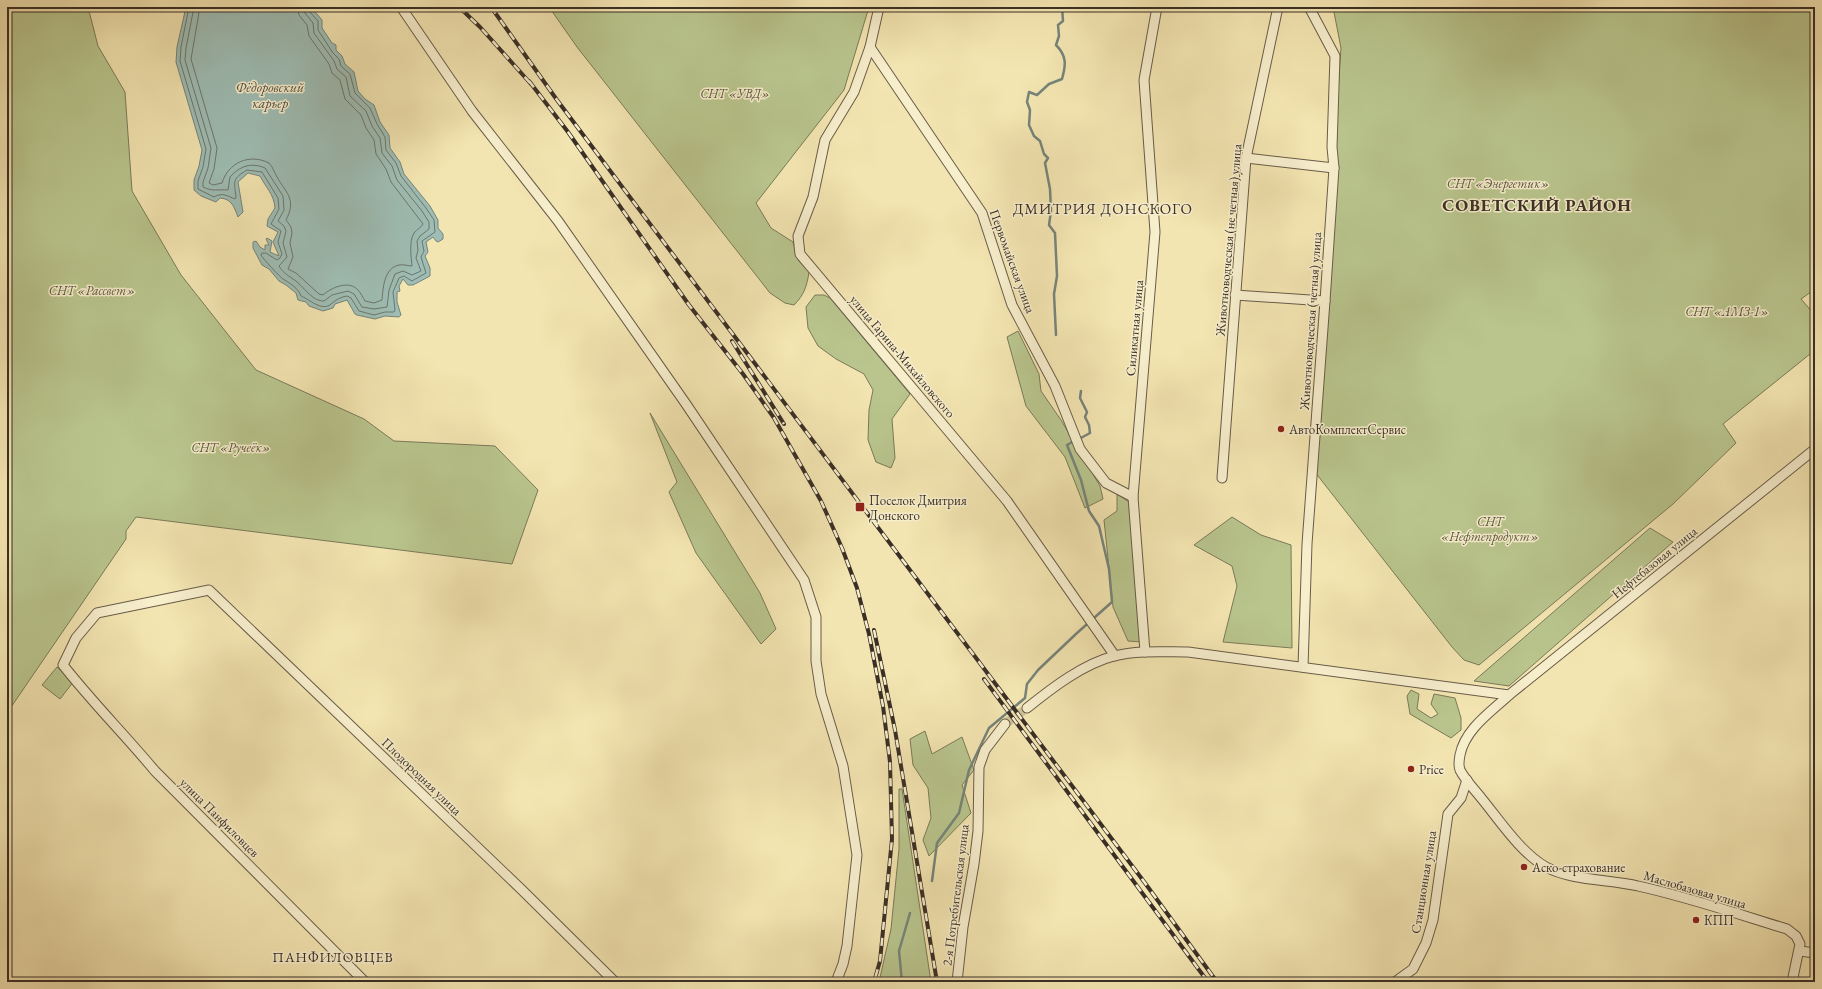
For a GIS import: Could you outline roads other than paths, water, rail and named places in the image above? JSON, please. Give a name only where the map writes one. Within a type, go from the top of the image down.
[{"type":"street","points":[[401,7],[472,111],[563,228],[686,404],[804,580],[816,616],[816,661],[821,694],[843,766],[857,855],[847,946],[843,964],[836,982]]},
{"type":"street","points":[[870,47],[880,7]]},
{"type":"street","name":"Силикатная улица","points":[[1146,652],[1133,497],[1155,232],[1144,80],[1157,7]]},
{"type":"street","name":"Животноводческая (не четная) улица","points":[[1222,478],[1246,158],[1278,7]]},
{"type":"street","name":"Животноводческая (четная) улица","points":[[1303,667],[1306,544],[1334,168],[1332,147],[1335,56],[1309,7]]},
{"type":"street","name":"Первомайская улица","points":[[870,47],[982,213],[1012,305],[1055,386],[1080,449],[1106,483],[1133,497]]},
{"type":"street","name":"улица Гарина-Михайловского","points":[[870,47],[854,92],[825,140],[813,197],[798,236],[800,254],[1007,501],[1115,656]]},
{"type":"street","points":[[1246,158],[1334,168]]},
{"type":"street","points":[[1235,295],[1325,301]]},
{"type":"street","name":"Нефтебазовая улица","points":[[1509,695],[1815,449]]},
{"type":"street","name":"Плодородная улица","points":[[63,665],[76,638],[97,613],[210,590],[522,890],[615,982]]},
{"type":"street","points":[[1027,708],[1067,679],[1090,666],[1115,656],[1146,652],[1188,652],[1509,695]]},
{"type":"street","name":"улица Панфиловцев","points":[[63,665],[91,700],[124,734],[155,771],[364,982]]},
{"type":"street","name":"Маслобазовая улица","points":[[1509,695],[1477,725],[1463,743],[1459,763],[1461,771],[1467,780],[1517,841],[1537,861],[1546,867],[1561,873],[1636,885],[1668,893],[1787,929],[1796,936],[1800,944],[1800,951]]},
{"type":"street","name":"2-я Потребительская улица","points":[[957,982],[963,927],[975,858],[978,831],[979,767],[985,750],[1005,724]]},
{"type":"street","name":"Станционная улица","points":[[1395,982],[1413,969],[1426,943],[1433,920],[1437,882],[1448,814],[1461,798],[1467,780]]},
{"type":"street","points":[[1792,982],[1800,951],[1815,953]]},
{"type":"water","name":"Фёдоровский карьер","points":[[186,7],[311,7],[322,20],[322,28],[332,43],[336,45],[336,50],[342,56],[345,64],[354,72],[358,91],[365,99],[374,105],[380,122],[389,135],[390,148],[400,162],[404,174],[430,206],[438,220],[438,228],[443,234],[443,239],[438,242],[433,237],[426,242],[428,252],[425,256],[430,268],[430,276],[413,285],[408,285],[403,279],[399,286],[400,291],[397,292],[397,302],[401,315],[399,317],[385,316],[375,319],[357,315],[347,300],[335,304],[333,308],[323,311],[309,306],[306,302],[298,300],[296,293],[279,281],[269,269],[262,265],[253,248],[253,242],[256,241],[260,247],[265,250],[265,245],[269,245],[266,239],[267,238],[272,241],[270,252],[279,256],[273,242],[278,232],[267,226],[268,219],[275,208],[274,203],[260,176],[248,173],[238,182],[243,212],[238,217],[232,204],[227,200],[220,198],[216,202],[201,196],[194,190],[194,180],[199,166],[202,150],[176,62],[177,47]]},
{"type":"waterway","points":[[1056,335],[1054,294],[1057,276],[1055,233],[1049,225],[1051,211],[1050,189],[1045,163],[1048,158],[1044,154],[1040,141],[1034,136],[1029,125],[1030,110],[1027,102],[1029,92],[1037,95],[1049,84],[1062,79],[1065,61],[1060,49],[1056,45],[1059,36],[1058,25],[1063,21],[1062,7]]},
{"type":"waterway","points":[[1079,439],[1090,433],[1089,425],[1085,417],[1087,412],[1080,398],[1081,391]]},
{"type":"waterway","points":[[932,881],[937,843],[959,813],[969,770],[989,728],[1025,698],[1027,684],[1038,670],[1112,602],[1109,569],[1099,526],[1089,511],[1081,480],[1067,445],[1074,441]]},
{"type":"waterway","points":[[902,982],[899,951],[910,913]]},
{"type":"tunnel","points":[[1005,724],[1027,708]]},
{"type":"railway","points":[[459,7],[480,27],[531,84]]},
{"type":"railway","points":[[491,7],[557,100],[1145,883],[1217,982]]},
{"type":"railway","points":[[529,81],[568,132],[689,305],[743,374],[774,418],[821,501],[842,548],[857,588],[869,634],[883,706],[890,762],[892,839],[880,961],[874,982]]},
{"type":"railway","points":[[732,341],[784,424]]},
{"type":"railway","points":[[874,630],[895,730],[937,982]]},
{"type":"railway","points":[[984,679],[1208,982]]},
{"type":"place","name":"АвтоКомплектСервис","points":[[1281,429]]},
{"type":"place","name":"Поселок Дмитрия Донского","points":[[860,507]]},
{"type":"place","name":"Price","points":[[1411,769]]},
{"type":"place","name":"Аско-страхование","points":[[1524,867]]},
{"type":"place","name":"КПП","points":[[1696,920]]},
{"type":"district","name":"СОВЕТСКИЙ РАЙОН","points":[[1537,205]]},
{"type":"district","name":"ДМИТРИЯ ДОНСКОГО","points":[[1103,209]]},
{"type":"district","name":"ПАНФИЛОВЦЕВ","points":[[333,957]]},
{"type":"park label","name":"СНТ «УВД»","points":[[735,93]]},
{"type":"park label","name":"СНТ «Энергетик»","points":[[1498,183]]},
{"type":"park label","name":"СНТ «Рассвет»","points":[[92,290]]},
{"type":"park label","name":"СНТ «АМЗ-1»","points":[[1727,311]]},
{"type":"park label","name":"СНТ «Ручеёк»","points":[[231,447]]},
{"type":"park label","name":"СНТ «Нефтепродукт»","points":[[1490,528]]}]
